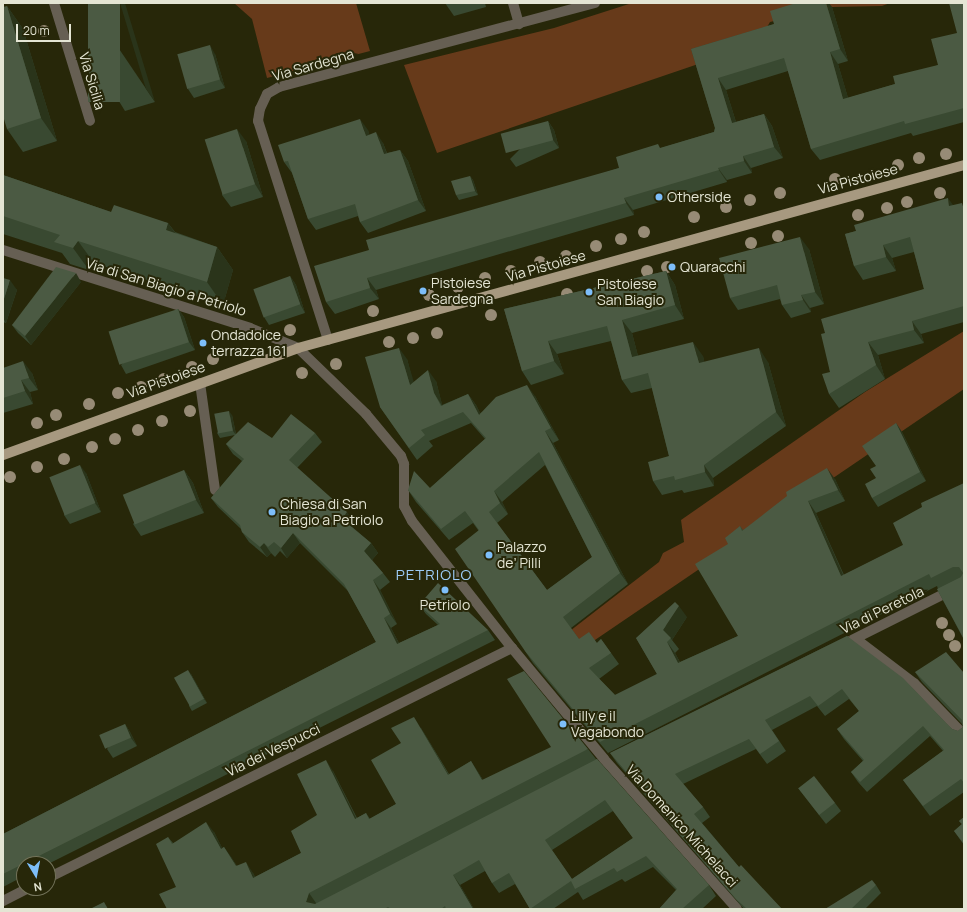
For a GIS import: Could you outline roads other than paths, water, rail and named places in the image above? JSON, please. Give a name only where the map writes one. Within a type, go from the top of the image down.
[{"type":"main road","name":"Via Pistoiese","points":[[3,455],[298,348],[964,165]]},
{"type":"street","name":"Via Sicilia","points":[[54,3],[90,121]]},
{"type":"street","points":[[513,3],[519,24]]},
{"type":"street","name":"Via Sardegna","points":[[328,340],[258,121],[262,101],[272,90],[279,87],[595,3]]},
{"type":"street","name":"Via di San Biagio a Petriolo","points":[[3,250],[250,328],[298,348],[366,414],[397,450],[404,464],[403,498],[406,513],[512,648],[607,761]]},
{"type":"street","points":[[200,383],[215,490]]},
{"type":"street","name":"Via di Peretola","points":[[832,650],[964,584]]},
{"type":"street","points":[[856,639],[914,683],[964,735]]},
{"type":"street","name":"Via dei Vespucci","points":[[56,874],[512,648]]},
{"type":"street","name":"Via Domenico Michelacci","points":[[607,761],[738,909]]},
{"type":"street","points":[[3,901],[16,894]]},
{"type":"place","name":"Otherside","points":[[659,197]]},
{"type":"place","name":"Quaracchi","points":[[672,267]]},
{"type":"place","name":"Pistoiese Sardegna","points":[[423,291]]},
{"type":"place","name":"Pistoiese San Biagio","points":[[589,292]]},
{"type":"place","name":"Ondadolce terrazza 161","points":[[203,343]]},
{"type":"place","name":"Chiesa di San Biagio a Petriolo","points":[[272,512]]},
{"type":"place","name":"Palazzo de’ Pilli","points":[[489,555]]},
{"type":"place","name":"Petriolo","points":[[445,590]]},
{"type":"place","name":"Lilly e il Vagabondo","points":[[563,724]]},
{"type":"district","name":"PETRIOLO","points":[[434,575]]}]
